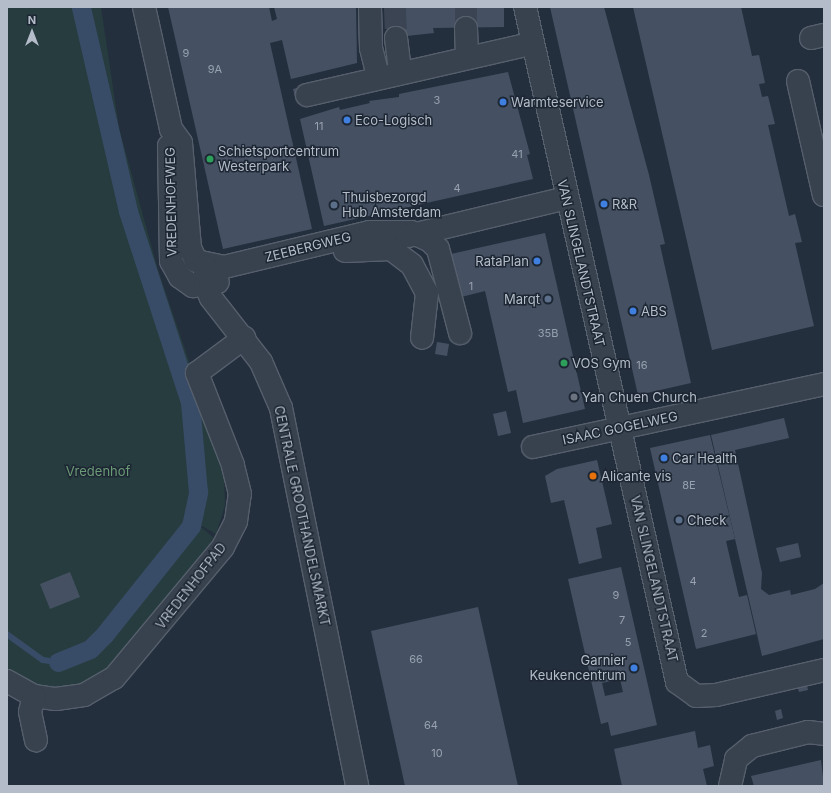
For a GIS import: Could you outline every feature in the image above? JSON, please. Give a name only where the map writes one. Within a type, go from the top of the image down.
[{"type":"street","name":"VREDENHOFWEG","points":[[144,7],[171,129],[181,143],[185,166],[190,248],[203,279]]},
{"type":"street","points":[[370,7],[371,48],[378,77]]},
{"type":"street","name":"VAN SLINGELANDTSTRAAT","points":[[525,7],[530,44],[620,428],[677,682],[696,696],[716,695],[824,670]]},
{"type":"street","points":[[466,28],[467,58]]},
{"type":"street","points":[[396,38],[400,72]]},
{"type":"street","points":[[307,95],[378,77],[530,44]]},
{"type":"street","points":[[798,81],[819,139],[824,195]]},
{"type":"street","name":"ZEEBERGWEG","points":[[203,279],[239,264],[370,232],[411,232],[566,198]]},
{"type":"street","points":[[411,232],[396,250],[415,268],[428,293],[422,338]]},
{"type":"street","name":"ZEEBERGWEG","points":[[411,232],[430,241],[438,249],[460,334]]},
{"type":"street","name":"ZEEBERGWEG","points":[[203,279],[356,248],[396,250]]},
{"type":"street","name":"CENTRALE GROOTHANDELSMARKT","points":[[203,279],[244,338],[272,384],[281,408],[357,786]]},
{"type":"street","name":"VREDENHOFPAD","points":[[7,681],[34,696],[56,699],[84,695],[114,678],[223,547],[236,521],[240,494],[233,465],[197,373],[244,338]]},
{"type":"street","name":"ISAAC GOGELWEG","points":[[533,447],[824,384]]},
{"type":"street","points":[[34,696],[30,712],[36,740]]},
{"type":"street","points":[[730,786],[736,759],[752,746],[808,732],[824,734]]},
{"type":"green space","name":"Vredenhof","points":[[7,7],[101,7],[119,128],[158,270],[206,411],[224,478],[225,505],[216,534],[195,522],[214,538],[127,649],[108,671],[74,687],[49,690],[7,674]]},
{"type":"building","points":[[168,7],[269,7],[272,21],[277,19],[274,7],[356,7],[357,63],[291,79],[282,40],[270,43],[312,229],[223,249]]},
{"type":"building","points":[[387,7],[504,7],[504,27],[433,28],[434,33],[388,38]]},
{"type":"building","points":[[550,7],[604,7],[649,175],[665,244],[660,245],[691,383],[638,395]]},
{"type":"building","points":[[633,7],[741,7],[752,56],[759,55],[765,83],[759,84],[762,97],[768,96],[775,124],[768,125],[789,216],[795,214],[802,242],[795,243],[814,326],[712,350]]},
{"type":"building","points":[[508,72],[530,154],[527,155],[533,179],[324,226],[300,119],[339,107],[340,110],[370,103],[369,101],[399,97],[399,94]]},
{"type":"building","points":[[301,87],[303,95],[295,97],[293,89]]},
{"type":"building","points":[[545,233],[585,409],[523,423],[516,390],[508,392],[485,291],[461,297],[451,254]]},
{"type":"building","points":[[437,342],[449,344],[447,356],[435,354]]},
{"type":"building","points":[[506,411],[511,433],[498,436],[493,414]]},
{"type":"building","points":[[784,418],[789,438],[735,450],[762,573],[761,589],[769,595],[790,590],[791,595],[815,589],[824,583],[824,639],[762,656],[711,435]]},
{"type":"building","points":[[710,435],[735,539],[726,541],[739,597],[747,595],[756,634],[696,649],[650,448]]},
{"type":"building","points":[[597,460],[612,524],[596,528],[602,558],[579,564],[564,500],[551,503],[545,476],[557,469]]},
{"type":"building","points":[[798,543],[801,557],[780,562],[776,548]]},
{"type":"building","points":[[621,567],[657,725],[611,736],[608,722],[601,724],[568,579]],"holes":[[[620,679],[623,692],[605,696],[602,683]]]},
{"type":"building","points":[[70,572],[80,597],[50,609],[40,584]]},
{"type":"building","points":[[478,607],[518,786],[405,786],[371,631]]},
{"type":"building","points":[[807,686],[808,690],[799,692],[798,688]]},
{"type":"building","points":[[781,709],[783,718],[777,720],[775,711]]},
{"type":"building","points":[[695,731],[698,748],[710,745],[714,766],[703,769],[707,786],[622,786],[614,749]]},
{"type":"building","points":[[821,760],[824,786],[754,786],[751,776]]},
{"type":"waterway","points":[[58,662],[90,649],[104,635],[191,526],[198,492],[190,402],[128,211],[81,7]]},
{"type":"waterway","points":[[7,634],[43,660],[58,662]]},
{"type":"tunnel","points":[[395,7],[396,38]]},
{"type":"tunnel","points":[[466,7],[466,28]]},
{"type":"place","name":"Warmteservice","points":[[503,102]]},
{"type":"place","name":"Eco-Logisch","points":[[347,120]]},
{"type":"place","name":"Schietsportcentrum Westerpark","points":[[210,159]]},
{"type":"place","name":"R&R","points":[[604,204]]},
{"type":"place","name":"Thuisbezorgd Hub Amsterdam","points":[[334,205]]},
{"type":"place","name":"RataPlan","points":[[537,261]]},
{"type":"place","name":"Marqt","points":[[548,299]]},
{"type":"place","name":"ABS","points":[[633,311]]},
{"type":"place","name":"VOS Gym","points":[[564,363]]},
{"type":"place","name":"Yan Chuen Church","points":[[574,397]]},
{"type":"place","name":"Car Health","points":[[664,458]]},
{"type":"place","name":"Alicante vis","points":[[593,476]]},
{"type":"place","name":"Check","points":[[679,520]]},
{"type":"place","name":"Garnier Keukencentrum","points":[[634,668]]}]
